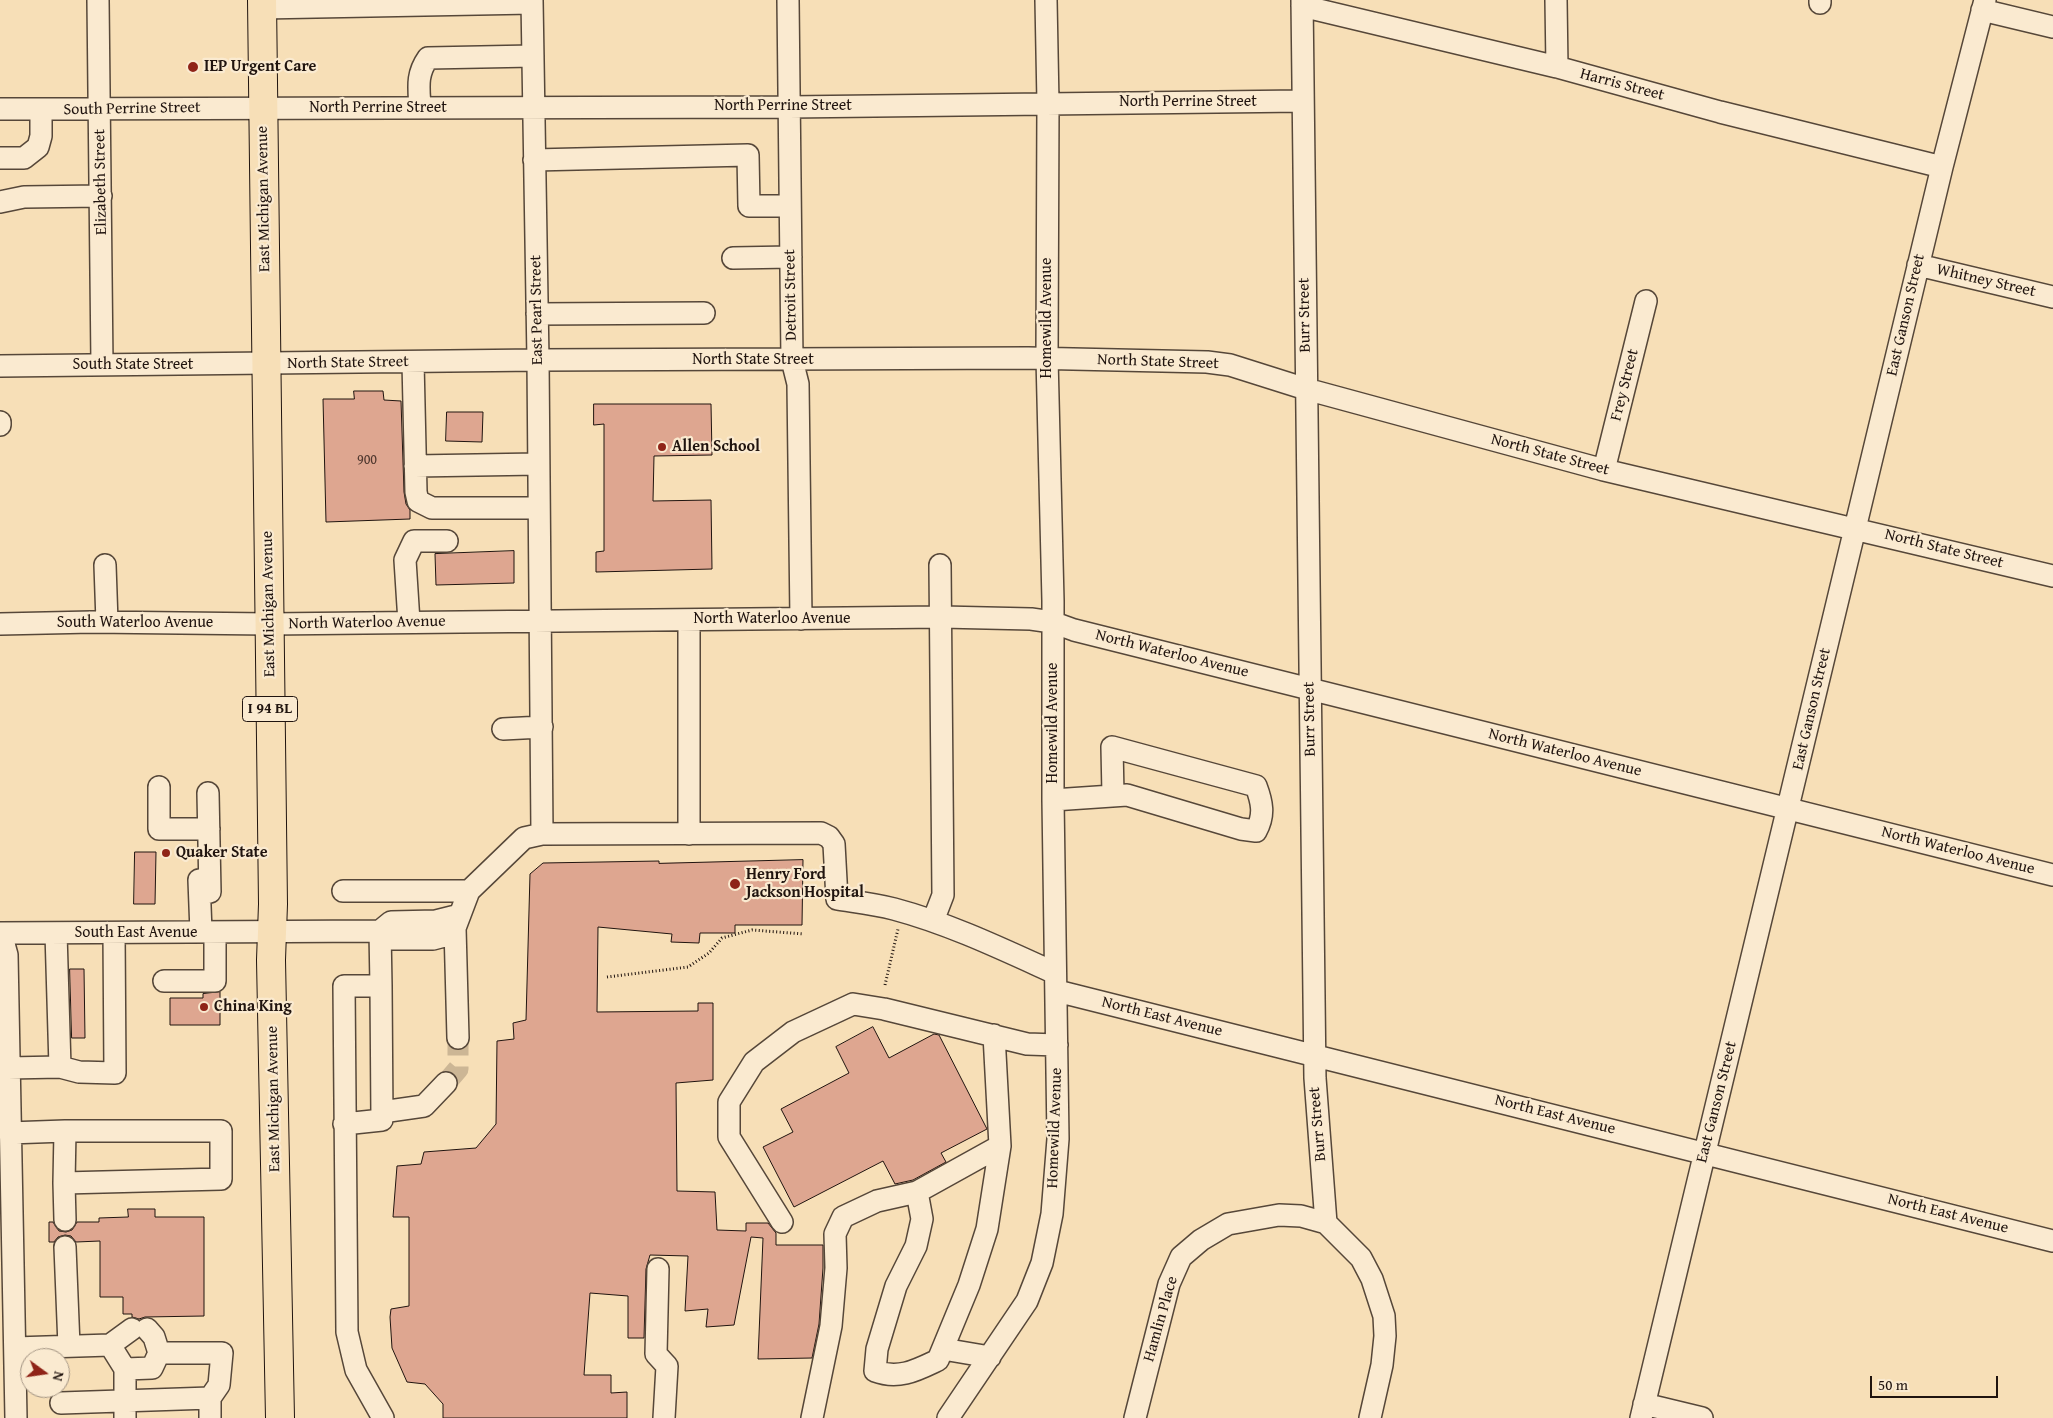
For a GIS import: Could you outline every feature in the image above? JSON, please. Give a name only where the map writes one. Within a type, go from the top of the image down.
[{"type":"main road","name":"East Michigan Avenue","points":[[262,4],[272,970],[280,1418]]},
{"type":"street","name":"Elizabeth Street","points":[[98,0],[102,364]]},
{"type":"street","name":"Detroit Street","points":[[788,0],[792,360],[798,384],[800,619]]},
{"type":"street","name":"Homewild Avenue","points":[[948,1418],[1027,1301],[1042,1263],[1052,1214],[1058,1139],[1052,622],[1046,358],[1048,103],[1046,0]]},
{"type":"street","points":[[1556,0],[1556,66]]},
{"type":"street","points":[[262,4],[532,2]]},
{"type":"street","name":"East Pearl Street","points":[[532,2],[538,360],[542,834]]},
{"type":"street","name":"Harris Street","points":[[1302,3],[1556,66],[1720,112],[1942,167]]},
{"type":"street","name":"Burr Street","points":[[1302,3],[1314,1055],[1326,1223]]},
{"type":"street","points":[[1983,5],[2053,27]]},
{"type":"street","name":"East Ganson Street","points":[[1642,1411],[1918,265],[1983,5]]},
{"type":"street","points":[[420,108],[419,74],[421,67],[428,58],[533,56]]},
{"type":"street","name":"North Perrine Street","points":[[263,109],[789,107],[1302,101]]},
{"type":"street","name":"South Perrine Street","points":[[0,109],[263,109]]},
{"type":"street","points":[[0,158],[24,158],[38,147],[41,136],[42,110]]},
{"type":"street","points":[[534,160],[748,155],[749,206],[790,206]]},
{"type":"street","points":[[0,202],[24,197],[100,196]]},
{"type":"street","points":[[733,258],[791,258]]},
{"type":"street","name":"Whitney Street","points":[[1918,265],[2053,298]]},
{"type":"street","name":"Frey Street","points":[[1604,470],[1646,301]]},
{"type":"street","points":[[537,314],[704,313]]},
{"type":"street","name":"North State Street","points":[[266,364],[538,360],[1046,358],[1206,362],[1230,365],[1306,389],[1604,470],[2053,576]]},
{"type":"street","points":[[413,362],[418,501],[432,508],[539,508]]},
{"type":"street","name":"South State Street","points":[[0,366],[266,364]]},
{"type":"street","points":[[416,466],[538,464]]},
{"type":"street","points":[[409,622],[405,560],[414,541],[447,541]]},
{"type":"street","points":[[933,921],[943,895],[942,617],[940,565]]},
{"type":"street","points":[[105,566],[107,622]]},
{"type":"street","name":"North Waterloo Avenue","points":[[269,624],[942,617],[1031,619],[1052,622],[1074,630],[1788,810],[2053,874]]},
{"type":"street","points":[[458,1038],[458,921],[469,891],[524,838],[542,834],[689,834],[688,620]]},
{"type":"street","name":"South Waterloo Avenue","points":[[0,624],[107,622],[269,624]]},
{"type":"street","points":[[503,729],[542,727]]},
{"type":"street","points":[[1053,800],[1127,795],[1241,829],[1256,831],[1262,820],[1260,798],[1256,786],[1112,747],[1113,795]]},
{"type":"street","points":[[159,787],[159,829],[203,829]]},
{"type":"street","points":[[164,981],[215,981],[200,893],[203,829],[208,793]]},
{"type":"street","name":"North East Avenue","points":[[689,834],[821,833],[829,837],[834,844],[837,899],[902,912],[933,921],[986,941],[1056,982],[1314,1055],[2053,1241]]},
{"type":"street","points":[[343,891],[469,891]]},
{"type":"street","points":[[344,1124],[382,1120],[380,931],[391,922],[458,921]]},
{"type":"street","name":"South East Avenue","points":[[0,933],[380,931]]},
{"type":"street","points":[[0,933],[7,955],[8,1068],[4,1093],[9,1133],[6,1214],[15,1348],[8,1387],[16,1418]]},
{"type":"street","points":[[56,933],[60,1067]]},
{"type":"street","points":[[8,1068],[60,1067],[79,1072],[115,1073],[114,933]]},
{"type":"street","points":[[381,986],[344,986],[344,1124],[347,1332],[356,1370],[384,1418]]},
{"type":"street","points":[[782,1222],[729,1137],[729,1102],[754,1062],[793,1032],[853,1004],[884,1008],[1027,1044],[1057,1044]]},
{"type":"street","points":[[917,1192],[922,1219],[916,1246],[896,1286],[877,1349],[876,1371],[886,1375],[912,1373],[938,1360],[969,1285],[987,1229],[1000,1146],[994,1035]]},
{"type":"street","points":[[382,1112],[424,1106],[446,1083]]},
{"type":"street","points":[[9,1133],[221,1130],[221,1179],[64,1183]]},
{"type":"street","points":[[65,1131],[65,1220]]},
{"type":"street","points":[[812,1418],[831,1326],[836,1268],[836,1234],[843,1217],[877,1201],[917,1192],[1000,1146]]},
{"type":"street","name":"Hamlin Place","points":[[1135,1418],[1169,1284],[1181,1257],[1201,1240],[1228,1224],[1279,1216],[1301,1216],[1326,1223]]},
{"type":"street","points":[[1326,1223],[1361,1258],[1376,1289],[1384,1316],[1385,1336],[1382,1365],[1370,1418]]},
{"type":"street","points":[[65,1247],[69,1346]]},
{"type":"street","points":[[658,1269],[656,1354],[667,1366],[664,1418]]},
{"type":"street","points":[[15,1348],[110,1345],[140,1329],[154,1337],[159,1353],[152,1368],[124,1369]]},
{"type":"street","points":[[110,1345],[124,1369],[125,1409]]},
{"type":"street","points":[[943,1349],[990,1357]]},
{"type":"street","points":[[61,1403],[125,1409],[210,1408],[219,1385],[222,1353],[159,1353]]},
{"type":"street","points":[[1642,1411],[1702,1418]]},
{"type":"path","points":[[885,985],[902,912]]},
{"type":"path","points":[[607,976],[688,967],[709,954],[722,938],[752,930],[804,934]]},
{"type":"building","points":[[354,391],[383,391],[384,400],[401,401],[404,492],[406,504],[410,510],[410,519],[326,522],[323,399],[354,399]]},
{"type":"building","points":[[594,404],[711,404],[712,455],[654,456],[653,501],[711,500],[712,569],[596,572],[596,552],[604,551],[604,424],[594,425]]},
{"type":"building","points":[[447,412],[483,412],[482,442],[446,441]]},
{"type":"building","points":[[514,551],[514,583],[436,585],[435,554]]},
{"type":"building","points":[[135,852],[156,852],[155,904],[134,904]]},
{"type":"building","points":[[803,860],[802,925],[735,925],[735,933],[700,933],[699,943],[671,942],[672,934],[598,927],[597,1012],[698,1011],[698,1003],[713,1003],[713,1080],[676,1083],[677,1191],[715,1192],[717,1230],[746,1231],[746,1223],[768,1223],[776,1233],[776,1245],[823,1245],[819,1324],[812,1358],[758,1359],[763,1238],[751,1237],[734,1325],[706,1327],[708,1309],[685,1311],[688,1256],[650,1255],[646,1269],[644,1338],[628,1338],[628,1296],[590,1293],[584,1375],[611,1375],[611,1393],[627,1392],[627,1418],[443,1418],[443,1404],[425,1384],[407,1382],[392,1348],[391,1309],[409,1306],[409,1217],[393,1217],[397,1166],[421,1164],[424,1152],[476,1148],[496,1124],[497,1041],[514,1039],[513,1023],[526,1020],[530,874],[543,863]]},
{"type":"building","points":[[70,969],[84,969],[85,1038],[72,1038]]},
{"type":"building","points":[[220,992],[220,1025],[170,1025],[170,998],[203,998],[203,994]]},
{"type":"building","points":[[873,1027],[889,1058],[934,1034],[939,1035],[987,1129],[941,1153],[946,1162],[913,1180],[895,1184],[883,1161],[794,1207],[763,1147],[793,1132],[781,1109],[849,1073],[836,1047]]},
{"type":"building","points":[[128,1209],[155,1209],[155,1217],[204,1217],[204,1316],[145,1317],[139,1319],[132,1317],[132,1314],[123,1314],[123,1297],[100,1297],[100,1241],[76,1242],[71,1236],[65,1235],[58,1237],[54,1242],[49,1242],[49,1222],[53,1222],[59,1231],[66,1232],[72,1230],[77,1222],[99,1222],[99,1218],[128,1217]]},
{"type":"tunnel","points":[[446,1083],[458,1069],[458,1038]]},
{"type":"place","name":"IEP Urgent Care","points":[[193,67]]},
{"type":"place","name":"Allen School","points":[[662,447]]},
{"type":"place","name":"Quaker State","points":[[166,853]]},
{"type":"place","name":"Henry Ford Jackson Hospital","points":[[735,884]]},
{"type":"place","name":"China King","points":[[204,1007]]}]
